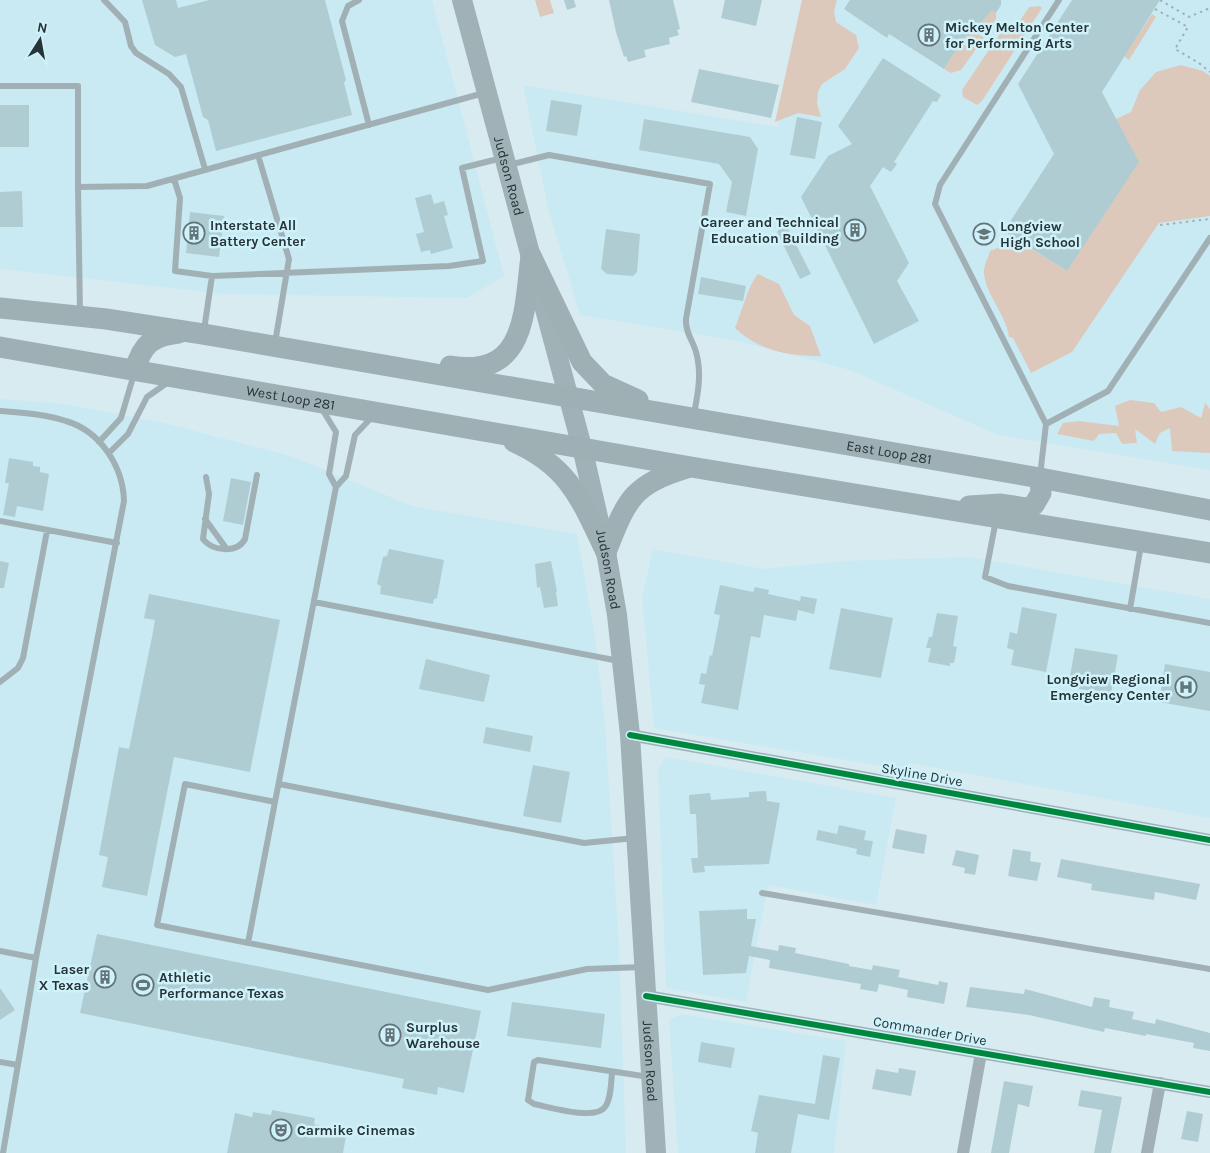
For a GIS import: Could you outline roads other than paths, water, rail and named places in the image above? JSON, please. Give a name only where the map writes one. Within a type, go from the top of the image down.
[{"type":"highway","points":[[389,367],[433,363],[472,368],[492,363],[506,354],[516,342],[522,327],[531,256]]},
{"type":"highway","points":[[531,256],[573,347],[592,374],[617,392],[686,417]]},
{"type":"highway","points":[[0,308],[80,316],[196,333],[569,397]]},
{"type":"highway","points":[[135,370],[139,355],[149,343],[161,336],[196,333]]},
{"type":"highway","name":"West Loop 281","points":[[0,347],[582,447]]},
{"type":"highway","name":"East Loop 281","points":[[569,397],[1040,478],[1210,510]]},
{"type":"highway","points":[[494,432],[532,451],[562,473],[576,491],[606,552]]},
{"type":"highway","points":[[582,447],[996,519],[1210,552]]},
{"type":"highway","points":[[606,552],[621,513],[637,491],[653,480],[691,467]]},
{"type":"highway","points":[[939,509],[1001,504],[1030,507],[1040,499],[1042,490],[1040,478]]},
{"type":"main road","name":"Judson Road","points":[[462,0],[569,397],[606,552],[623,662],[630,735],[656,1153]]},
{"type":"street","name":"Skyline Drive","points":[[630,735],[1210,840]]},
{"type":"street","name":"Commander Drive","points":[[646,996],[1210,1092]]},
{"type":"street","points":[[963,1153],[981,1053]]},
{"type":"street","points":[[1148,1153],[1160,1083]]},
{"type":"lane","points":[[104,0],[125,22],[131,46],[136,53],[169,74],[181,87],[205,170]]},
{"type":"lane","points":[[359,0],[348,6],[342,21],[370,125]]},
{"type":"lane","points":[[1040,478],[1046,424],[935,204],[940,184],[1059,0]]},
{"type":"lane","points":[[0,86],[78,86],[80,316]]},
{"type":"lane","points":[[78,187],[136,187],[205,170],[487,92]]},
{"type":"lane","points":[[258,155],[288,254],[288,272],[274,347]]},
{"type":"lane","points":[[174,178],[180,198],[175,271],[212,276],[449,266],[483,261],[462,168],[549,155],[710,184],[686,319],[686,330],[696,351],[700,369],[686,417]]},
{"type":"lane","points":[[1046,424],[1108,391],[1210,238]]},
{"type":"lane","points":[[196,333],[212,276]]},
{"type":"lane","points":[[99,442],[122,418],[135,370]]},
{"type":"lane","points":[[108,453],[128,434],[140,407],[151,392],[164,384],[182,378]]},
{"type":"lane","points":[[317,402],[336,432],[329,474],[336,487]]},
{"type":"lane","points":[[0,411],[65,420],[84,429],[108,453],[119,472],[123,488],[123,510],[36,958],[3,1153]]},
{"type":"lane","points":[[248,943],[336,487],[346,476],[355,435],[377,412]]},
{"type":"lane","points":[[206,477],[209,494],[202,535],[204,541],[211,546],[226,548],[238,547],[245,539],[257,475]]},
{"type":"lane","points":[[205,519],[226,548]]},
{"type":"lane","points":[[996,519],[985,577],[1008,586],[1210,623]]},
{"type":"lane","points":[[0,522],[117,543]]},
{"type":"lane","points":[[0,682],[18,668],[22,660],[47,531]]},
{"type":"lane","points":[[1130,609],[1141,542]]},
{"type":"lane","points":[[314,602],[623,662]]},
{"type":"lane","points":[[275,802],[185,784],[158,925],[488,990],[587,969],[644,967]]},
{"type":"lane","points":[[279,784],[584,842],[636,838]]},
{"type":"lane","points":[[762,893],[1210,968]]},
{"type":"lane","points":[[0,951],[36,958]]},
{"type":"lane","points":[[612,1073],[607,1104],[600,1112],[528,1100],[534,1062],[538,1060],[612,1073],[650,1077]]},
{"type":"lane","points":[[0,1062],[18,1065]]},
{"type":"place","name":"Mickey Melton Center for Performing Arts","points":[[929,35]]},
{"type":"place","name":"Career and Technical Education Building","points":[[855,230]]},
{"type":"place","name":"Interstate All Battery Center","points":[[194,233]]},
{"type":"place","name":"Longview High School","points":[[984,234]]},
{"type":"place","name":"Longview Regional Emergency Center","points":[[1186,687]]},
{"type":"place","name":"Laser X Texas","points":[[105,977]]},
{"type":"place","name":"Athletic Performance Texas","points":[[143,985]]},
{"type":"place","name":"Surplus Warehouse","points":[[390,1035]]},
{"type":"place","name":"Carmike Cinemas","points":[[281,1130]]}]
